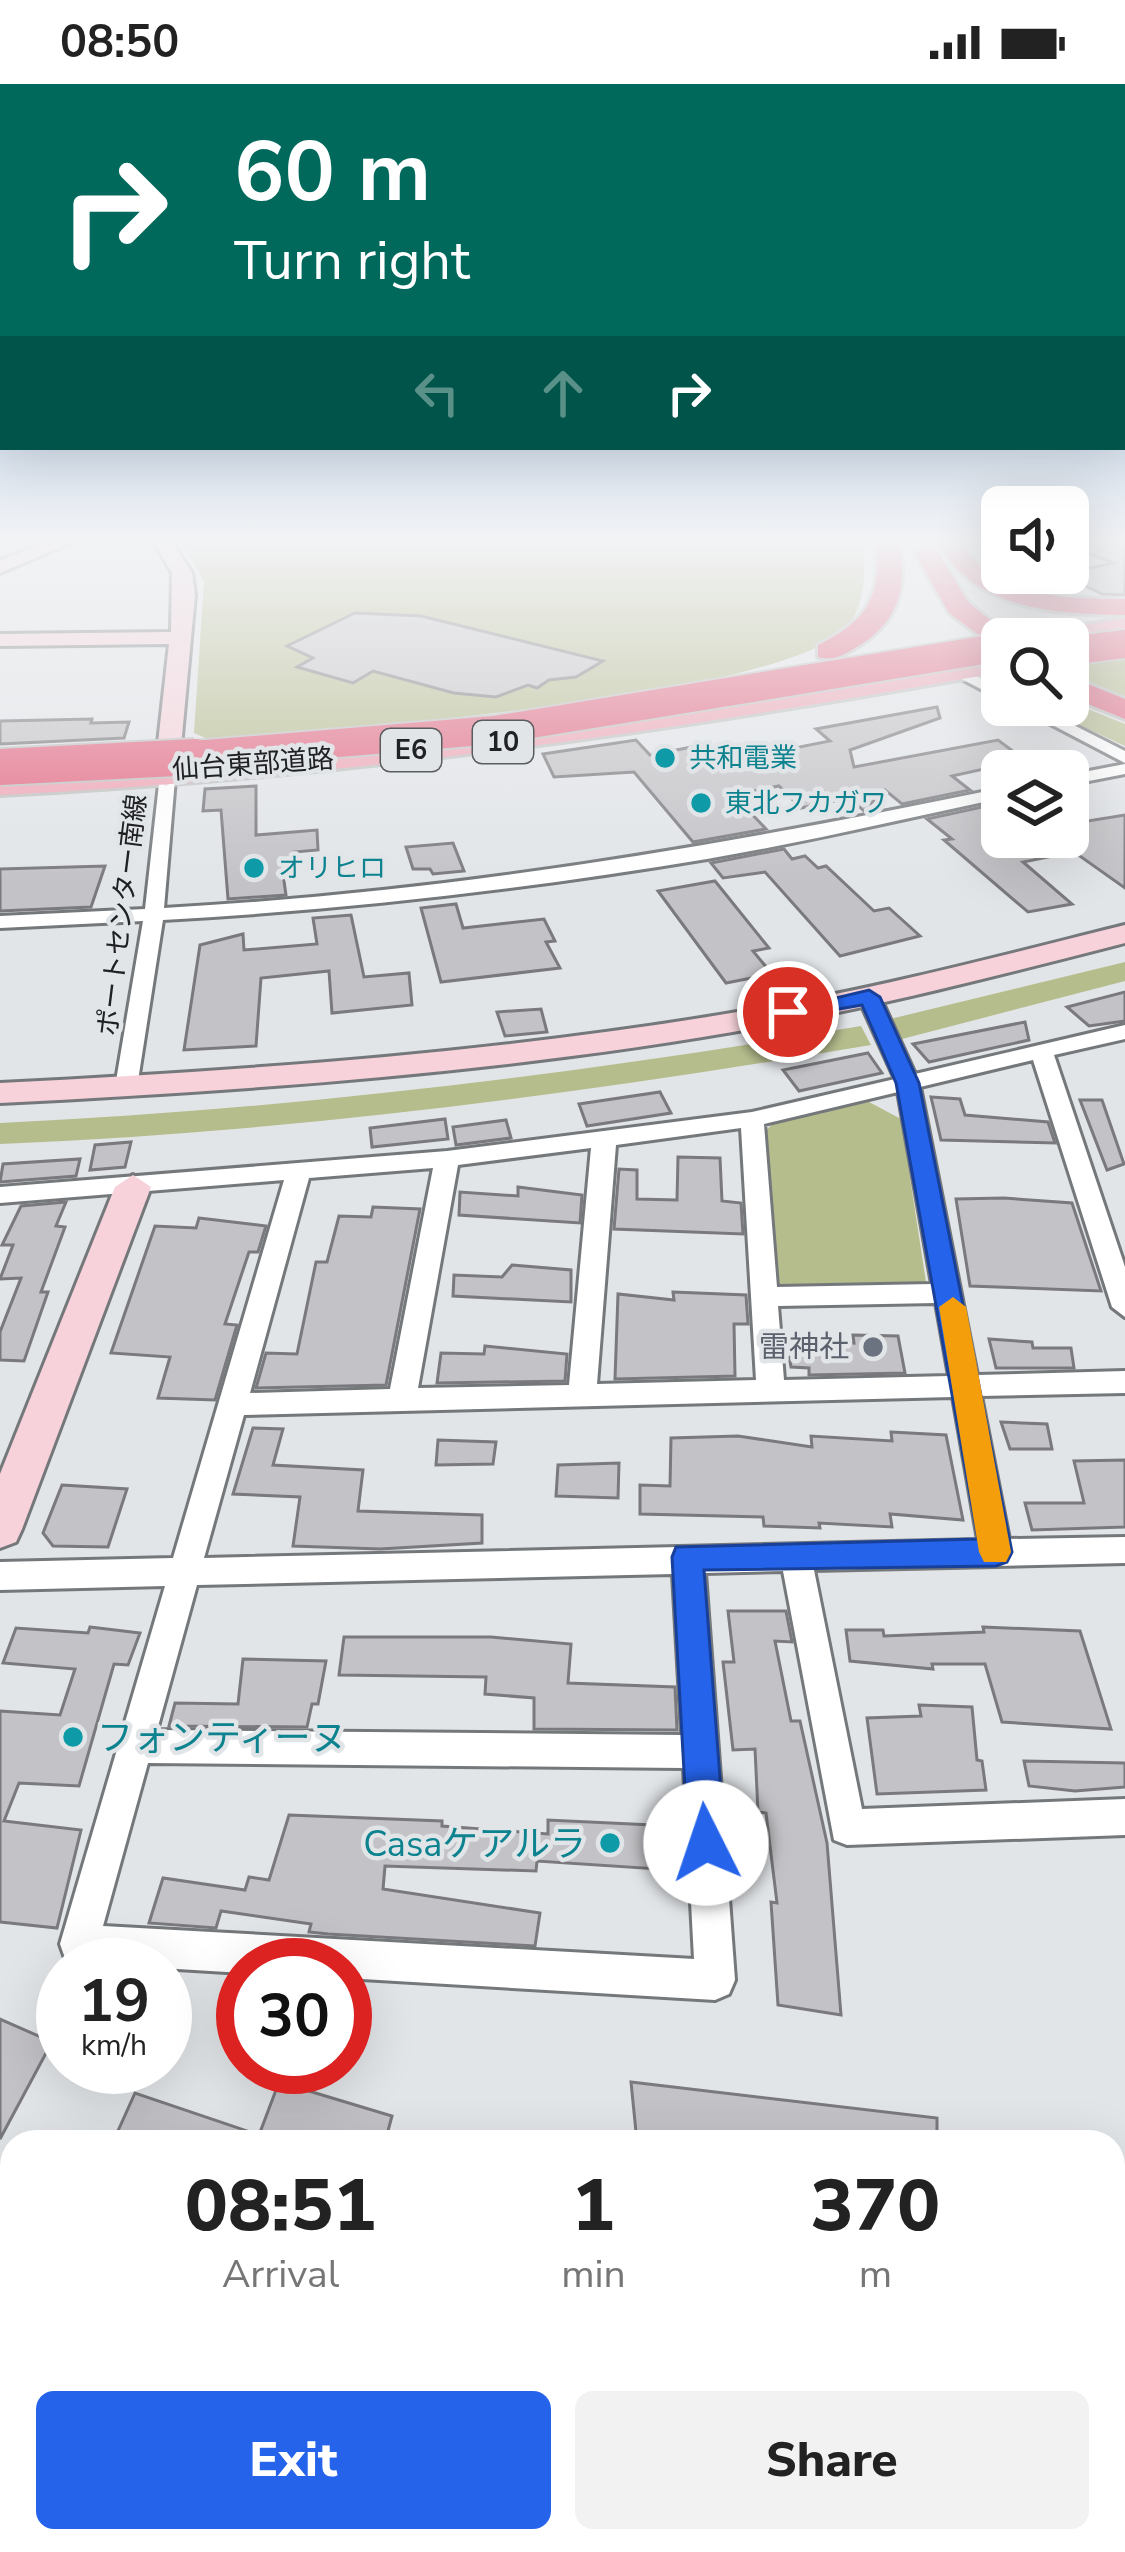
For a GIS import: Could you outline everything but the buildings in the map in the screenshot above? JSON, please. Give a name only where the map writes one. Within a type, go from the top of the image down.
[{"type":"highway","points":[[321,748],[667,697],[810,656]]},
{"type":"highway","name":"仙台東部道路","points":[[0,766],[321,748],[586,718],[954,656]]},
{"type":"highway","name":"仙台東部道路","points":[[0,782],[423,749],[818,690],[966,656]]},
{"type":"highway","points":[[1089,698],[1125,713]]},
{"type":"main road","name":"10","points":[[0,766],[165,768],[479,728],[950,656]]},
{"type":"main road","name":"10","points":[[0,782],[633,726],[958,672],[981,658]]},
{"type":"street","name":"ポートセンター南線","points":[[126,1087],[154,916],[178,656]]},
{"type":"street","points":[[958,672],[981,684]]},
{"type":"street","points":[[1063,726],[1125,758]]},
{"type":"street","points":[[1089,776],[1125,769]]},
{"type":"street","points":[[0,922],[154,916],[387,895],[706,853],[981,798]]},
{"type":"street","points":[[0,1093],[275,1077],[616,1039],[869,997],[1125,934]]},
{"type":"street","points":[[869,997],[908,1083],[996,1552]]},
{"type":"street","points":[[0,1195],[447,1159],[752,1119],[1125,1031]]},
{"type":"street","points":[[1042,1053],[1125,1307]]},
{"type":"street","points":[[752,1119],[770,1391]]},
{"type":"street","points":[[582,1395],[604,1140]]},
{"type":"street","points":[[403,1400],[447,1159]]},
{"type":"street","points":[[298,1173],[79,1944],[715,1980],[688,1557]]},
{"type":"street","points":[[0,1528],[133,1186]]},
{"type":"street","points":[[764,1297],[950,1293]]},
{"type":"street","points":[[232,1404],[1125,1382]]},
{"type":"street","points":[[0,1576],[1125,1550]]},
{"type":"street","points":[[796,1557],[847,1827],[1125,1817]]},
{"type":"street","points":[[136,1746],[700,1752]]},
{"type":"green space","points":[[199,656],[794,656],[735,674],[545,707],[210,740],[194,733]]},
{"type":"green space","points":[[1125,659],[1125,702],[1089,684],[1089,663]]},
{"type":"green space","points":[[1089,709],[1125,724],[1125,746],[1082,726],[1089,726]]},
{"type":"green space","points":[[1125,962],[1125,981],[902,1039],[886,1020]]},
{"type":"green space","points":[[861,1026],[871,1045],[545,1095],[219,1130],[0,1144],[0,1123],[432,1088]]},
{"type":"green space","points":[[869,1102],[901,1119],[927,1289],[778,1289],[764,1132],[776,1121]]},
{"type":"slow traffic","points":[[953,1307],[995,1552]]},
{"type":"place","name":"共和電業","points":[[665,758]]},
{"type":"place","name":"東北フカガワ","points":[[701,803]]},
{"type":"place","name":"オリヒロ","points":[[254,868]]},
{"type":"place","name":"雷神社","points":[[873,1347]]},
{"type":"place","name":"フォンティーヌ","points":[[73,1737]]},
{"type":"place","name":"Casaケアルラ","points":[[610,1843]]},
{"type":"route","points":[[706,1843],[688,1557],[996,1552],[908,1083],[869,997],[788,1012]]}]
